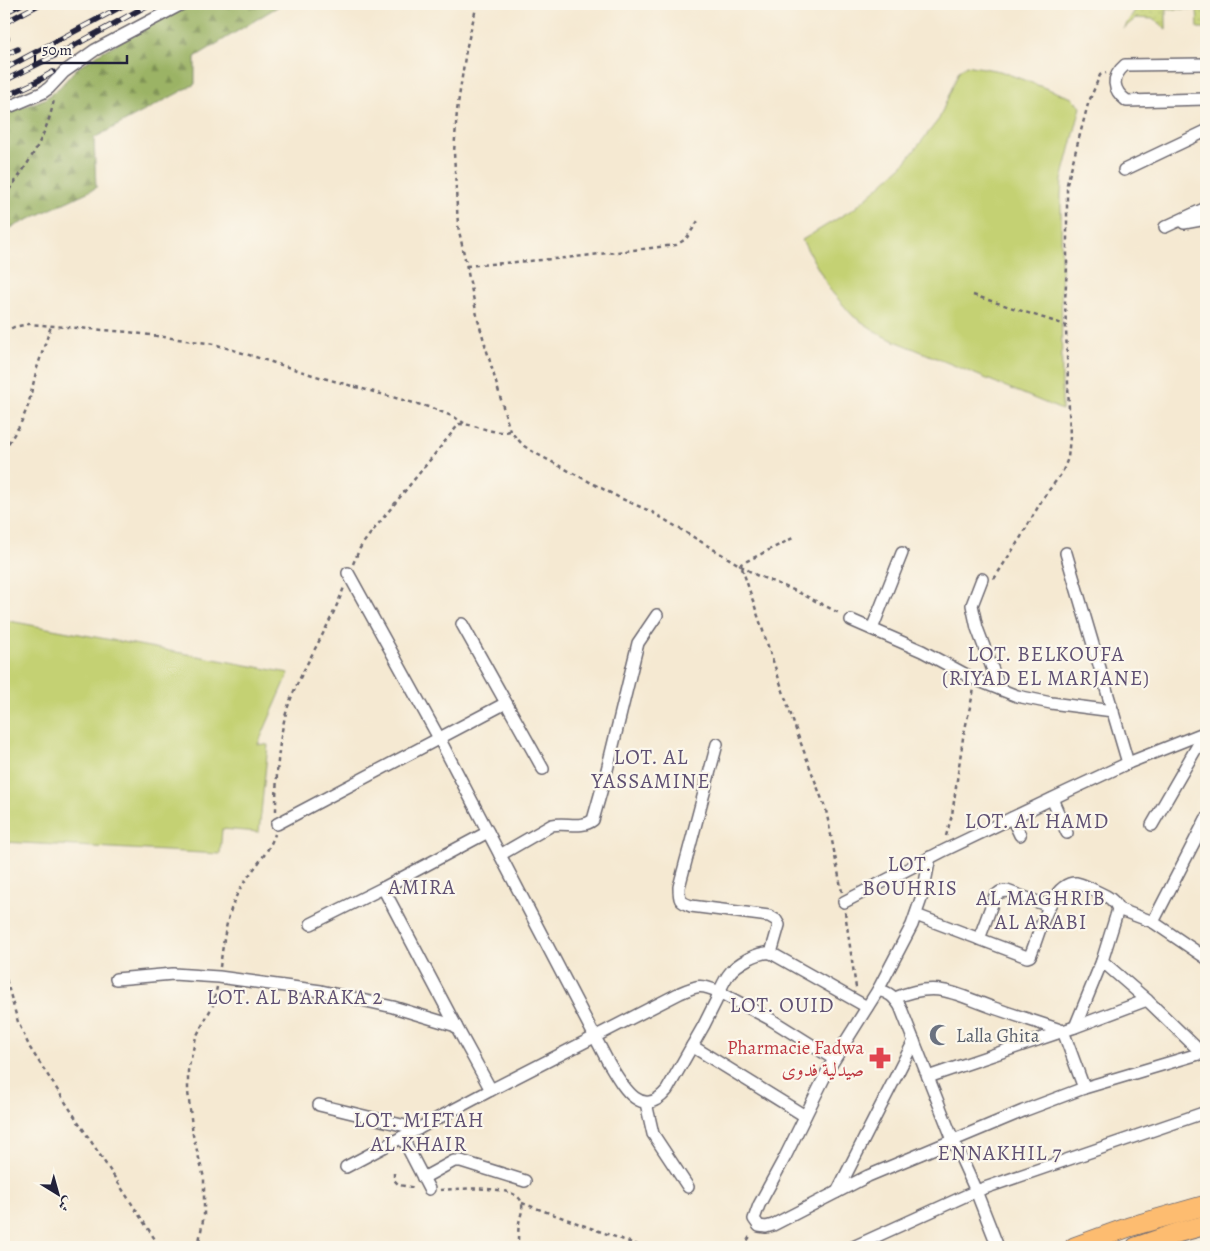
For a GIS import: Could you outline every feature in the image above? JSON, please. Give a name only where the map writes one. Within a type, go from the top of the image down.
[{"type":"main road","points":[[1074,1247],[1130,1228],[1206,1206]]},
{"type":"main road","points":[[1136,1247],[1206,1225]]},
{"type":"street","points":[[4,109],[37,96],[95,50],[182,4]]},
{"type":"street","points":[[1206,64],[1125,65],[1118,71],[1115,79],[1116,88],[1120,96],[1127,101],[1206,99]]},
{"type":"street","points":[[1124,170],[1206,131]]},
{"type":"street","points":[[1206,208],[1165,227],[1206,219]]},
{"type":"street","points":[[872,629],[902,553]]},
{"type":"street","points":[[1066,553],[1128,763]]},
{"type":"street","points":[[348,573],[439,738],[607,1060],[622,1085],[636,1100],[646,1103],[661,1097],[674,1079],[716,1002],[719,992],[730,972],[759,954],[771,953],[862,1004]]},
{"type":"street","points":[[986,582],[972,605],[977,628],[1000,689]]},
{"type":"street","points":[[500,855],[552,825],[560,823],[584,824],[593,820],[638,643],[657,615]]},
{"type":"street","points":[[851,620],[922,651],[974,679],[1017,696],[1051,703],[1112,711]]},
{"type":"street","points":[[462,624],[543,769]]},
{"type":"street","points":[[277,824],[506,703]]},
{"type":"street","points":[[844,902],[936,854],[1128,763],[1206,732]]},
{"type":"street","points":[[1152,825],[1206,732]]},
{"type":"street","points":[[717,744],[679,887],[679,898],[682,903],[691,906],[769,916],[779,925],[771,953]]},
{"type":"street","points":[[1052,799],[1067,833]]},
{"type":"street","points":[[1012,818],[1020,835]]},
{"type":"street","points":[[1153,922],[1206,818]]},
{"type":"street","points":[[311,924],[384,888],[488,832]]},
{"type":"street","points":[[936,854],[916,915],[899,952],[878,990],[862,1004],[755,1213],[755,1223],[766,1227],[773,1225],[868,1176],[1023,1111],[1084,1088],[1204,1055]]},
{"type":"street","points":[[916,915],[1027,957],[1030,956],[1049,906],[1063,887],[1075,883],[1081,884],[1112,900],[1118,909],[1153,922],[1206,958]]},
{"type":"street","points":[[384,888],[491,1090]]},
{"type":"street","points":[[979,939],[995,896],[1000,892],[1007,891],[1049,906]]},
{"type":"street","points":[[1075,1027],[1102,962],[1118,909]]},
{"type":"street","points":[[1102,962],[1147,1000],[1204,1055]]},
{"type":"street","points":[[116,979],[173,974],[219,977],[321,991],[362,999],[456,1026]]},
{"type":"street","points":[[346,1167],[680,992],[698,985],[719,992],[770,1019],[834,1059]]},
{"type":"street","points":[[878,990],[887,992],[895,998],[906,1018],[953,1140],[998,1247]]},
{"type":"street","points":[[895,998],[921,990],[954,992],[992,1008],[1064,1031]]},
{"type":"street","points":[[928,1077],[1064,1031],[1147,1000]]},
{"type":"street","points":[[1064,1031],[1084,1088]]},
{"type":"street","points":[[837,1192],[914,1041]]},
{"type":"street","points":[[692,1046],[805,1116]]},
{"type":"street","points":[[646,1103],[653,1134],[688,1187]]},
{"type":"street","points":[[319,1105],[418,1129]]},
{"type":"street","points":[[853,1247],[976,1191],[1206,1112]]},
{"type":"street","points":[[402,1137],[429,1189]]},
{"type":"street","points":[[423,1178],[454,1161],[462,1161],[525,1181]]},
{"type":"path","points":[[477,4],[466,50],[457,110],[454,152],[455,189],[458,226],[478,320],[510,431],[519,441],[535,453],[620,498],[652,512],[741,566],[834,609],[851,620]]},
{"type":"path","points":[[986,582],[1021,537],[1043,498],[1065,467],[1070,437],[1065,326],[1067,184],[1088,104],[1100,75],[1125,65]]},
{"type":"path","points":[[4,196],[22,172],[44,132],[53,107],[56,80]]},
{"type":"path","points":[[466,266],[566,258],[676,245],[686,239],[698,221]]},
{"type":"path","points":[[973,296],[1065,326]]},
{"type":"path","points":[[4,332],[23,325],[51,326],[128,332],[214,344],[316,376],[432,408],[465,424]]},
{"type":"path","points":[[4,450],[20,425],[28,406],[37,368],[51,326]]},
{"type":"path","points":[[198,1247],[204,1216],[204,1178],[193,1135],[188,1092],[188,1071],[196,1037],[213,1005],[219,977],[225,929],[231,906],[248,876],[270,846],[275,835],[277,824],[278,765],[284,720],[289,704],[339,601],[348,573],[360,548],[451,433],[459,424],[497,432],[510,431]]},
{"type":"path","points":[[741,566],[794,538]]},
{"type":"path","points":[[741,566],[794,724],[826,810],[839,867],[862,1004]]},
{"type":"path","points":[[936,854],[952,815],[963,738],[973,696],[974,679]]},
{"type":"path","points":[[4,972],[18,1022],[30,1048],[160,1247]]},
{"type":"path","points":[[394,1173],[394,1180],[399,1185],[429,1189],[486,1188],[516,1195],[520,1198],[522,1204],[518,1247]]},
{"type":"path","points":[[522,1204],[643,1247]]},
{"type":"path","points":[[742,1247],[759,1226]]},
{"type":"green space","points":[[189,4],[282,4],[195,57],[195,84],[94,138],[96,188],[4,231],[4,114],[45,99],[60,87],[76,69],[103,51]]},
{"type":"green space","points":[[1139,4],[1206,4],[1206,28],[1198,28],[1197,9],[1166,9],[1166,29],[1154,19],[1136,18],[1123,29]]},
{"type":"green space","points":[[966,65],[1000,71],[1072,98],[1081,107],[1062,180],[1061,195],[1062,410],[883,336],[853,316],[830,290],[802,240],[855,208],[903,165],[939,119],[959,71]]},
{"type":"green space","points":[[4,620],[289,673],[258,744],[268,745],[259,832],[222,829],[220,854],[4,842]]},
{"type":"railway","points":[[4,13],[22,4]]},
{"type":"railway","points":[[4,23],[40,4]]},
{"type":"railway","points":[[4,69],[126,4]]},
{"type":"railway","points":[[4,81],[66,50],[150,4]]},
{"type":"railway","points":[[4,55],[18,49]]},
{"type":"railway","points":[[4,97],[53,72]]},
{"type":"place","name":"Lalla Ghita","points":[[940,1035]]},
{"type":"place","name":"Pharmacie Fadwa صيدلية فدوى","points":[[880,1058]]},
{"type":"district","name":"LOT. BELKOUFA (RIYAD EL MARJANE)","points":[[1046,666]]},
{"type":"district","name":"LOT. AL YASSAMINE","points":[[651,769]]},
{"type":"district","name":"LOT. AL HAMD","points":[[1037,821]]},
{"type":"district","name":"LOT. BOUHRIS","points":[[910,876]]},
{"type":"district","name":"AMIRA","points":[[422,887]]},
{"type":"district","name":"AL MAGHRIB AL ARABI","points":[[1041,910]]},
{"type":"district","name":"LOT. AL BARAKA 2","points":[[295,997]]},
{"type":"district","name":"LOT. OUID","points":[[782,1005]]},
{"type":"district","name":"LOT. MIFTAH AL KHAIR","points":[[419,1132]]},
{"type":"district","name":"ENNAKHIL 7","points":[[1000,1153]]}]
